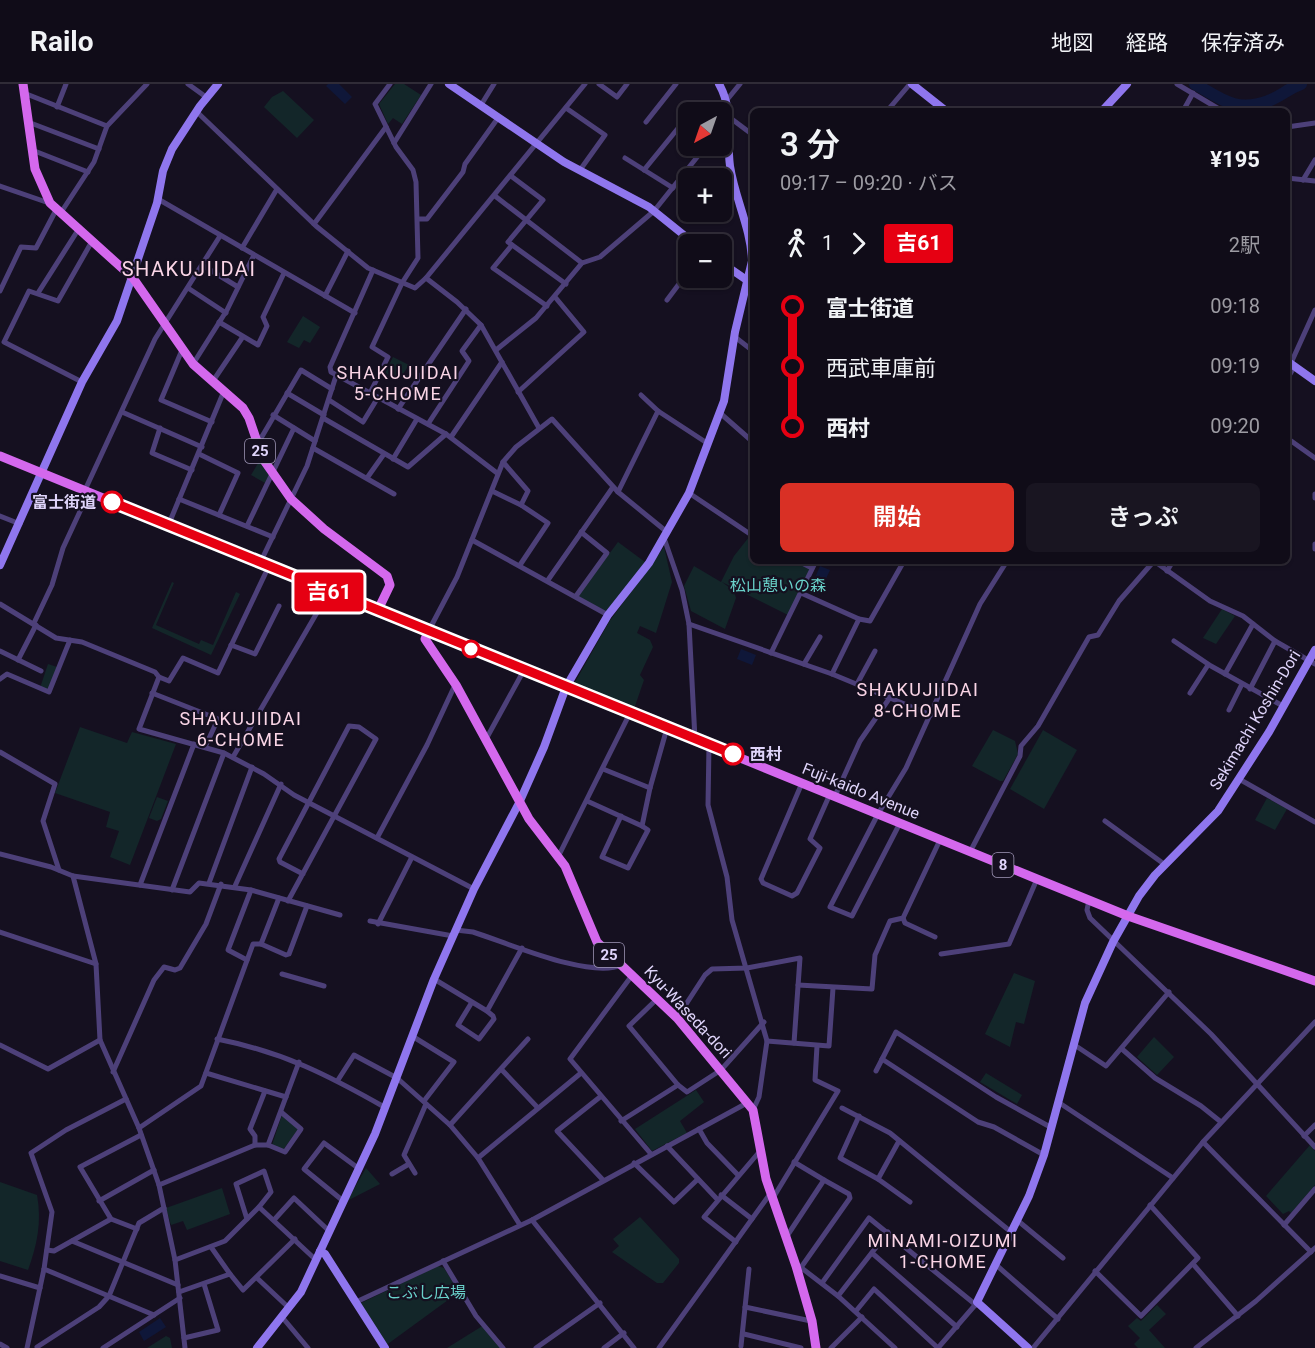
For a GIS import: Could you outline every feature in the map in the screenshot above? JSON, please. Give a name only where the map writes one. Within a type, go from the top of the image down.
[{"type":"main road","name":"25","points":[[23,89],[35,169],[56,209],[91,243],[133,278],[193,364],[224,391],[249,418],[257,445],[272,476],[291,499],[324,529],[387,576],[390,585],[378,612]]},
{"type":"main road","name":"Fuji-kaido Avenue","points":[[0,456],[264,566],[1128,916],[1315,981]]},
{"type":"main road","name":"Kyu-Waseda-dori","points":[[428,632],[425,639],[456,685],[519,803],[559,855],[597,942],[677,1018],[751,1106],[772,1195],[799,1266],[813,1321],[816,1348]]},
{"type":"street","points":[[57,107],[66,84]]},
{"type":"street","points":[[0,291],[21,247],[36,248],[56,209],[88,172],[107,126],[147,84]]},
{"type":"street","points":[[188,84],[206,97]]},
{"type":"street","points":[[0,565],[2,554],[20,524],[82,382],[116,325],[133,278],[158,199],[163,171],[172,149],[196,111],[218,84]]},
{"type":"street","points":[[369,395],[388,357],[372,348],[402,283],[418,258],[418,219],[413,170],[394,142],[375,104],[390,84]]},
{"type":"street","points":[[394,142],[431,84]]},
{"type":"street","points":[[449,84],[537,145],[654,211],[683,234]]},
{"type":"street","points":[[481,105],[494,84]]},
{"type":"street","points":[[196,111],[314,224],[373,270],[416,288],[537,145],[585,84]]},
{"type":"street","points":[[599,84],[617,97],[627,84]]},
{"type":"street","points":[[646,122],[676,84]]},
{"type":"street","points":[[719,84],[726,101],[740,84]]},
{"type":"street","points":[[889,108],[911,84],[942,108]]},
{"type":"street","points":[[1105,108],[1127,84]]},
{"type":"street","points":[[1177,84],[1217,108]]},
{"type":"street","points":[[23,89],[57,107],[107,126]]},
{"type":"street","points":[[1185,108],[1193,93]]},
{"type":"street","points":[[566,108],[604,135],[580,170]]},
{"type":"street","points":[[418,219],[427,219],[463,172],[465,164],[498,118]]},
{"type":"street","points":[[732,121],[750,133]]},
{"type":"street","points":[[28,122],[99,149]]},
{"type":"street","points":[[1290,127],[1315,123]]},
{"type":"street","points":[[314,224],[386,127]]},
{"type":"street","points":[[644,170],[678,129]]},
{"type":"street","points":[[32,150],[88,172]]},
{"type":"street","points":[[496,350],[536,318],[582,263],[600,257],[654,211],[698,156]]},
{"type":"street","points":[[730,156],[730,166],[750,240]]},
{"type":"street","points":[[625,158],[673,188]]},
{"type":"street","points":[[1303,180],[1315,160]]},
{"type":"street","points":[[511,176],[543,200],[508,242],[566,284]]},
{"type":"street","points":[[1290,178],[1315,181]]},
{"type":"street","points":[[0,186],[56,209]]},
{"type":"street","points":[[242,248],[277,189]]},
{"type":"street","points":[[495,195],[582,263]]},
{"type":"street","points":[[158,199],[355,313]]},
{"type":"street","points":[[38,293],[78,230]]},
{"type":"street","points":[[18,660],[52,585],[64,547],[87,491],[163,324],[220,236]]},
{"type":"street","points":[[82,382],[2,341],[29,291],[56,302],[60,299],[91,243]]},
{"type":"street","points":[[512,245],[493,268],[547,306]]},
{"type":"street","points":[[325,296],[348,251]]},
{"type":"street","points":[[193,364],[226,313],[254,255]]},
{"type":"street","points":[[202,265],[238,287]]},
{"type":"street","points":[[373,270],[330,367],[331,372],[369,395],[398,408],[448,436],[497,472]]},
{"type":"street","points":[[256,1348],[301,1292],[386,1108],[434,979],[474,889],[519,803],[544,747],[566,687],[608,615],[649,563],[689,494],[726,393],[735,337],[750,283],[732,270]]},
{"type":"street","points":[[219,322],[242,338],[258,345],[267,326],[263,317],[284,273]]},
{"type":"street","points":[[426,278],[466,309],[480,325],[539,428]]},
{"type":"street","points":[[667,300],[678,285]]},
{"type":"street","points":[[188,288],[226,313]]},
{"type":"street","points":[[518,392],[584,332],[555,297]]},
{"type":"street","points":[[398,408],[466,309]]},
{"type":"street","points":[[1315,310],[1291,363],[1315,381]]},
{"type":"street","points":[[428,424],[469,361],[462,351],[480,325]]},
{"type":"street","points":[[735,337],[750,349]]},
{"type":"street","points":[[213,381],[242,338]]},
{"type":"street","points":[[182,350],[161,400],[212,422]]},
{"type":"street","points":[[287,393],[384,454],[411,466],[448,436],[502,362]]},
{"type":"street","points":[[257,445],[301,369],[332,390]]},
{"type":"street","points":[[0,604],[56,638],[110,652],[155,672],[159,677],[169,681],[183,658],[216,674],[231,645],[264,566],[273,537],[314,445],[336,376]]},
{"type":"street","points":[[168,526],[224,391]]},
{"type":"street","points":[[641,394],[658,411],[707,443]]},
{"type":"street","points":[[328,400],[363,422],[377,399]]},
{"type":"street","points":[[122,411],[202,447]]},
{"type":"street","points":[[548,580],[581,532],[615,489],[658,411]]},
{"type":"street","points":[[720,413],[750,439]]},
{"type":"street","points":[[273,415],[294,428],[314,445],[394,494]]},
{"type":"street","points":[[428,632],[457,577],[492,491],[497,472],[503,462],[552,418],[592,466],[666,535],[689,624],[694,739]]},
{"type":"street","points":[[393,459],[417,419]]},
{"type":"street","points":[[160,428],[151,452],[192,470]]},
{"type":"street","points":[[247,526],[294,428]]},
{"type":"street","points":[[1290,440],[1315,458]]},
{"type":"street","points":[[199,454],[238,473],[219,515]]},
{"type":"street","points":[[367,478],[384,454]]},
{"type":"street","points":[[503,462],[528,492],[521,505]]},
{"type":"street","points":[[492,491],[521,505],[548,524],[520,565]]},
{"type":"street","points":[[689,494],[750,534]]},
{"type":"street","points":[[179,499],[273,537]]},
{"type":"street","points":[[0,516],[20,524]]},
{"type":"street","points":[[576,596],[607,554],[581,532]]},
{"type":"street","points":[[472,540],[608,615]]},
{"type":"street","points":[[1315,544],[1313,548],[1315,549]]},
{"type":"street","points":[[804,564],[812,568]]},
{"type":"street","points":[[771,653],[814,564]]},
{"type":"street","points":[[801,593],[859,619],[870,621],[902,564]]},
{"type":"street","points":[[900,823],[852,916],[849,917],[830,904],[878,814],[906,768],[980,604],[1005,564]]},
{"type":"street","points":[[970,852],[1020,756],[1021,746],[1038,726],[1089,637],[1098,635],[1119,601],[1151,564]]},
{"type":"street","points":[[1158,564],[1210,601],[1253,624],[1275,641],[1312,662]]},
{"type":"street","points":[[1167,571],[1171,564]]},
{"type":"street","points":[[233,757],[329,592]]},
{"type":"street","points":[[231,645],[255,654],[279,606]]},
{"type":"street","points":[[832,674],[859,619]]},
{"type":"street","points":[[689,624],[891,696],[931,715]]},
{"type":"street","points":[[1226,674],[1253,624]]},
{"type":"street","points":[[804,664],[820,637]]},
{"type":"street","points":[[0,680],[8,674],[49,692],[70,640]]},
{"type":"street","points":[[1174,641],[1208,665],[1283,706]]},
{"type":"street","points":[[1250,689],[1275,641]]},
{"type":"street","name":"Sekimachi Koshin-Dori","points":[[976,1304],[1017,1220],[1044,1155],[1085,1003],[1113,942],[1139,896],[1164,864],[1218,811],[1312,662],[1315,650]]},
{"type":"street","points":[[0,651],[41,671]]},
{"type":"street","points":[[856,684],[875,651]]},
{"type":"street","points":[[1190,693],[1208,665]]},
{"type":"street","points":[[485,741],[524,670]]},
{"type":"street","points":[[159,677],[139,729],[206,747],[233,757],[308,802],[474,889]]},
{"type":"street","points":[[1229,710],[1242,684]]},
{"type":"street","points":[[377,838],[456,685]]},
{"type":"street","points":[[152,693],[218,719],[206,747]]},
{"type":"street","points":[[802,783],[761,879],[763,883],[792,896],[797,893],[820,848],[810,839],[860,741],[891,696]]},
{"type":"street","points":[[559,855],[630,713]]},
{"type":"street","points":[[288,901],[336,817],[376,739],[359,727],[349,726],[279,860],[303,874]]},
{"type":"street","points":[[642,826],[667,728]]},
{"type":"street","points":[[140,885],[194,744]]},
{"type":"street","points":[[356,1302],[532,1220],[699,1129],[751,1106],[759,1097],[767,1041],[764,1022],[732,920],[727,877],[708,805],[709,745]]},
{"type":"street","points":[[0,752],[55,784],[44,821],[59,870]]},
{"type":"street","points":[[172,890],[224,753]]},
{"type":"street","points":[[209,883],[252,767]]},
{"type":"street","points":[[603,769],[650,788]]},
{"type":"street","points":[[1239,779],[1315,822]]},
{"type":"street","points":[[234,886],[281,784]]},
{"type":"street","points":[[587,801],[621,816],[642,826],[647,832],[626,868],[602,857],[621,816]]},
{"type":"street","points":[[1105,821],[1164,864]]},
{"type":"street","points":[[903,918],[940,840]]},
{"type":"street","points":[[0,854],[73,876],[172,890],[191,892],[199,883],[234,886],[339,915]]},
{"type":"street","points":[[378,924],[412,857]]},
{"type":"street","points":[[73,876],[96,964],[100,1040],[140,1131],[159,1185],[175,1260],[185,1348]]},
{"type":"street","points":[[940,954],[1009,944],[1037,879]]},
{"type":"street","points":[[113,1071],[154,980],[164,967],[176,970],[180,968],[206,924],[221,884]]},
{"type":"street","points":[[247,960],[228,950],[251,890]]},
{"type":"street","points":[[261,945],[279,898]]},
{"type":"street","points":[[1089,900],[1087,910],[1090,918],[1169,992],[1259,1084],[1315,1148]]},
{"type":"street","points":[[137,1229],[111,1219],[80,1167],[140,1131],[199,1089],[253,944],[288,956],[307,906]]},
{"type":"street","points":[[798,985],[872,989],[875,955],[890,921],[903,918]]},
{"type":"street","points":[[903,918],[905,923],[935,937]]},
{"type":"street","points":[[370,921],[378,924],[454,933],[473,932],[577,965],[612,968],[622,965]]},
{"type":"street","points":[[0,932],[96,964]]},
{"type":"street","points":[[487,1011],[522,948]]},
{"type":"street","points":[[677,1018],[711,970],[747,968],[800,958],[794,1043]]},
{"type":"street","points":[[282,974],[324,986]]},
{"type":"street","points":[[633,974],[571,1057],[600,1097],[651,1154]]},
{"type":"street","points":[[434,979],[487,1011],[494,1019],[478,1039],[458,1025],[472,1002]]},
{"type":"street","points":[[767,1041],[817,1046],[830,1045],[833,988]]},
{"type":"street","points":[[1073,1044],[1106,1066],[1169,992]]},
{"type":"street","points":[[658,998],[629,1026],[683,1090],[689,1091],[721,1070],[764,1022]]},
{"type":"street","points":[[1034,1348],[1203,1142],[1315,1022]]},
{"type":"street","points":[[876,1071],[896,1032],[996,1097],[1052,1128]]},
{"type":"street","points":[[412,1036],[454,1062],[425,1102],[404,1155],[415,1173]]},
{"type":"street","points":[[217,1039],[260,1048],[298,1062],[338,1080],[386,1108]]},
{"type":"street","points":[[0,1045],[48,1069],[100,1040]]},
{"type":"street","points":[[450,1125],[528,1040]]},
{"type":"street","points":[[658,1348],[772,1195],[838,1091],[815,1080],[817,1046]]},
{"type":"street","points":[[1122,1049],[1155,1078],[1201,1106],[1221,1122]]},
{"type":"street","points":[[338,1080],[354,1055],[397,1078],[450,1125],[478,1158],[520,1226]]},
{"type":"street","points":[[882,1059],[978,1122],[994,1127],[1044,1155]]},
{"type":"street","points":[[268,1145],[298,1062]]},
{"type":"street","points":[[502,1070],[538,1108]]},
{"type":"street","points":[[206,1073],[286,1097]]},
{"type":"street","points":[[478,1158],[581,1073]]},
{"type":"street","points":[[621,1121],[678,1085]]},
{"type":"street","points":[[255,1145],[255,1136],[250,1129],[265,1091]]},
{"type":"street","points":[[600,1097],[557,1131],[603,1180]]},
{"type":"street","points":[[126,1099],[66,1130],[31,1153],[52,1212],[44,1269],[28,1346],[38,1348],[94,1311],[109,1296],[137,1229],[143,1220],[164,1208]]},
{"type":"street","points":[[1058,1102],[1173,1178]]},
{"type":"street","points":[[842,1108],[899,1141],[1011,1232]]},
{"type":"street","points":[[159,1185],[255,1145],[268,1145],[285,1152],[301,1129],[281,1112]]},
{"type":"street","points":[[859,1116],[840,1158],[878,1179],[910,1202]]},
{"type":"street","points":[[1304,1136],[1315,1125]]},
{"type":"street","points":[[699,1129],[706,1143],[738,1175]]},
{"type":"street","points":[[878,1179],[899,1141]]},
{"type":"street","points":[[1196,1348],[1238,1316],[1313,1250],[1284,1225],[1203,1142]]},
{"type":"street","points":[[342,1200],[304,1169],[324,1143],[358,1168]]},
{"type":"street","points":[[667,1146],[698,1179],[719,1197],[752,1219]]},
{"type":"street","points":[[736,1242],[704,1217],[760,1151]]},
{"type":"street","points":[[794,1162],[850,1197],[799,1266],[856,1311],[895,1348]]},
{"type":"street","points":[[634,1163],[674,1202],[698,1179]]},
{"type":"street","points":[[392,1174],[409,1164]]},
{"type":"street","points":[[99,1201],[154,1170]]},
{"type":"street","points":[[175,1260],[225,1241],[247,1219],[259,1207],[272,1192],[264,1171],[236,1184],[247,1219]]},
{"type":"street","points":[[787,1236],[824,1180]]},
{"type":"street","points":[[1284,1225],[1315,1189]]},
{"type":"street","points":[[274,1220],[294,1198],[328,1230]]},
{"type":"street","points":[[1095,1272],[1141,1316],[1193,1264],[1198,1255],[1150,1205]]},
{"type":"street","points":[[259,1207],[295,1239],[318,1255],[325,1254],[385,1348]]},
{"type":"street","points":[[822,1283],[869,1218],[1028,1348]]},
{"type":"street","points":[[47,1250],[54,1251],[111,1219]]},
{"type":"street","points":[[532,1220],[634,1348]]},
{"type":"street","points":[[1017,1220],[1063,1258]]},
{"type":"street","points":[[838,1296],[888,1232]]},
{"type":"street","points":[[211,1247],[241,1290],[257,1278],[295,1239]]},
{"type":"street","points":[[72,1241],[123,1263],[179,1292]]},
{"type":"street","points":[[872,1253],[957,1327]]},
{"type":"street","points":[[443,1261],[476,1316],[503,1348]]},
{"type":"street","points":[[995,1264],[1058,1319]]},
{"type":"street","points":[[1193,1264],[1238,1316]]},
{"type":"street","points":[[44,1269],[154,1315]]},
{"type":"street","points":[[741,1346],[744,1335],[749,1269]]},
{"type":"street","points":[[103,1348],[154,1315],[179,1292],[230,1274]]},
{"type":"street","points":[[0,1276],[40,1288]]},
{"type":"street","points":[[257,1278],[289,1308]]},
{"type":"street","points":[[184,1338],[218,1330],[204,1284]]},
{"type":"street","points":[[856,1311],[874,1289],[938,1348],[976,1304]]},
{"type":"street","points":[[536,1348],[600,1303]]},
{"type":"street","points":[[745,1306],[813,1321]]},
{"type":"street","points":[[282,1317],[309,1348]]},
{"type":"street","points":[[831,1348],[862,1317]]},
{"type":"street","points":[[604,1348],[624,1333]]},
{"type":"street","points":[[744,1335],[801,1348]]},
{"type":"street","points":[[0,1344],[7,1348]]},
{"type":"green space","points":[[395,84],[404,84],[421,95],[402,124],[393,118],[388,124],[379,104]]},
{"type":"green space","points":[[283,91],[314,120],[297,138],[264,107],[272,97]]},
{"type":"green space","points":[[303,316],[320,327],[310,343],[304,340],[299,348],[287,342]]},
{"type":"green space","points":[[393,357],[409,365],[399,380],[385,373]]},
{"type":"green space","points":[[260,460],[269,475],[265,483],[251,475]]},
{"type":"green space","name":"松山憩いの森","points":[[749,537],[750,564],[800,564],[810,569],[788,615],[722,582],[734,591],[736,598],[725,629],[691,611],[684,586],[694,566],[721,582],[734,556]]},
{"type":"green space","points":[[618,542],[645,562],[607,612],[578,596]]},
{"type":"green space","points":[[664,547],[672,582],[656,633],[640,626],[637,633],[650,640],[653,647],[640,675],[644,680],[634,709],[574,684],[609,622]]},
{"type":"green space","points":[[172,582],[174,583],[156,625],[199,644],[201,640],[213,645],[236,592],[240,594],[211,655],[152,628]]},
{"type":"green space","points":[[1222,609],[1235,616],[1216,644],[1203,638]]},
{"type":"green space","points":[[48,664],[57,667],[49,689],[46,690],[40,688]]},
{"type":"green space","points":[[80,727],[127,743],[132,732],[176,744],[130,865],[110,857],[119,831],[106,827],[110,812],[55,793]]},
{"type":"green space","points":[[993,730],[1015,741],[1018,754],[1003,781],[972,766]]},
{"type":"green space","points":[[1043,730],[1077,750],[1044,809],[1010,789]]},
{"type":"green space","points":[[157,797],[168,801],[161,819],[157,821],[149,818]]},
{"type":"green space","points":[[1267,798],[1287,809],[1275,830],[1255,820]]},
{"type":"green space","points":[[1014,973],[1035,981],[1024,1024],[1016,1022],[1010,1047],[985,1034]]},
{"type":"green space","points":[[1154,1037],[1174,1057],[1157,1075],[1137,1057]]},
{"type":"green space","points":[[986,1073],[1022,1095],[1017,1104],[980,1082]]},
{"type":"green space","points":[[696,1090],[704,1102],[680,1121],[687,1133],[652,1151],[635,1129]]},
{"type":"green space","points":[[282,1115],[299,1128],[283,1150],[272,1145]]},
{"type":"green space","points":[[1310,1145],[1315,1151],[1315,1185],[1291,1213],[1289,1211],[1283,1214],[1266,1196]]},
{"type":"green space","points":[[366,1168],[380,1184],[347,1201]]},
{"type":"green space","points":[[0,1182],[37,1195],[38,1233],[28,1270],[0,1261]]},
{"type":"green space","points":[[222,1188],[230,1214],[187,1230],[183,1221],[171,1225],[166,1208]]},
{"type":"green space","points":[[640,1217],[679,1259],[679,1263],[663,1283],[657,1283],[612,1252],[619,1246],[613,1239]]},
{"type":"green space","name":"こぶし広場","points":[[438,1266],[444,1268],[459,1292],[385,1346],[359,1304]]},
{"type":"green space","points":[[1157,1305],[1166,1314],[1149,1330],[1165,1348],[1138,1348],[1134,1344],[1140,1338],[1128,1326],[1137,1318],[1141,1321]]},
{"type":"green space","points":[[484,1325],[501,1348],[447,1348]]},
{"type":"green space","points":[[166,1336],[170,1338],[172,1348],[147,1348]]},
{"type":"water","points":[[339,84],[352,97],[345,104],[326,86]]},
{"type":"water","points":[[820,566],[830,570],[819,594],[810,590]]},
{"type":"water","points":[[741,649],[756,655],[752,665],[737,659]]},
{"type":"water","points":[[160,1318],[166,1327],[144,1341],[139,1332]]},
{"type":"waterway","points":[[1195,84],[1229,103],[1247,106],[1272,99],[1301,84]]},
{"type":"bus line","name":"吉61","points":[[112,502],[268,568],[733,754]]},
{"type":"place","name":"富士街道","points":[[112,502]]},
{"type":"place","name":"西村","points":[[733,754]]},
{"type":"district","name":"SHAKUJIIDAI","points":[[189,269]]},
{"type":"district","name":"SHAKUJIIDAI 5-CHOME","points":[[398,382]]},
{"type":"district","name":"SHAKUJIIDAI 8-CHOME","points":[[918,699]]},
{"type":"district","name":"SHAKUJIIDAI 6-CHOME","points":[[241,728]]},
{"type":"district","name":"MINAMI-OIZUMI 1-CHOME","points":[[943,1250]]}]
